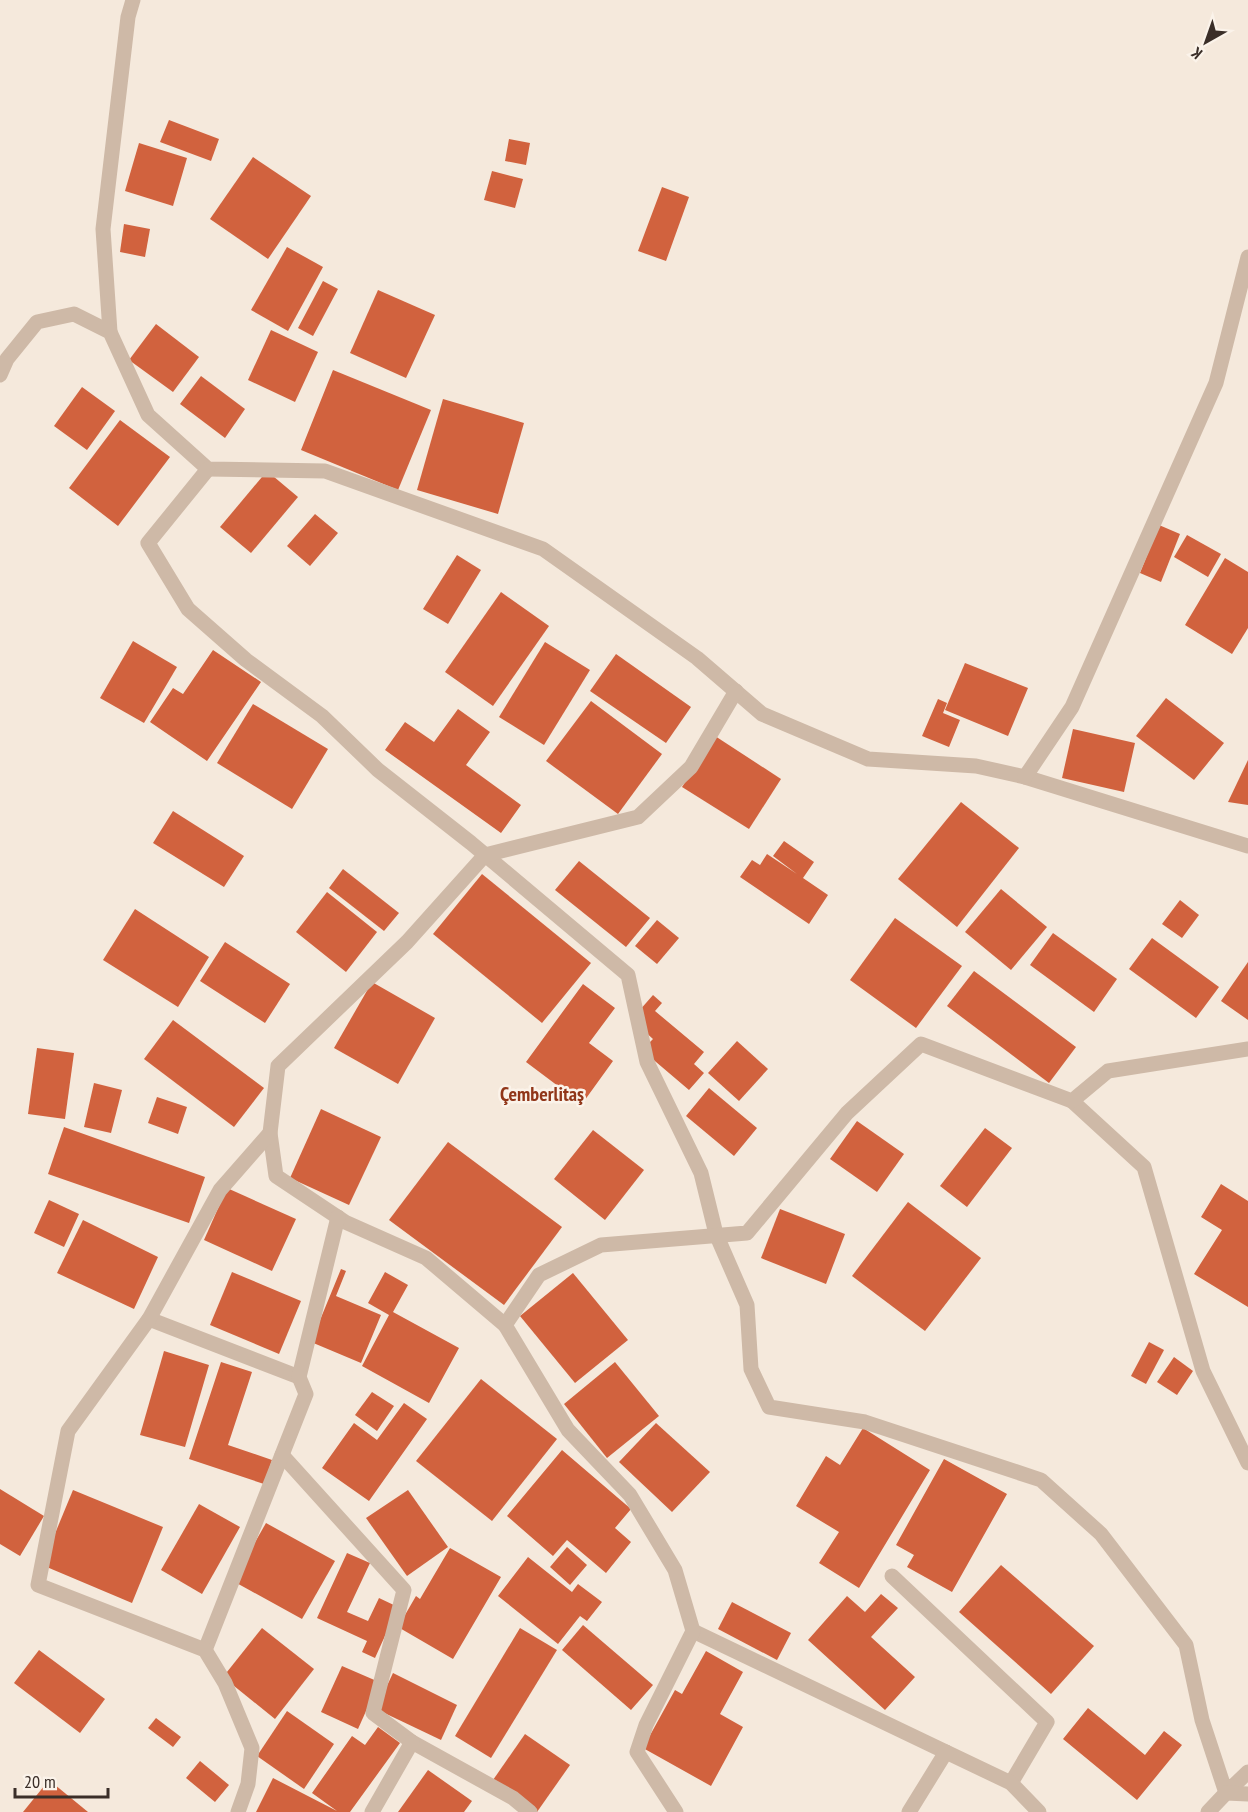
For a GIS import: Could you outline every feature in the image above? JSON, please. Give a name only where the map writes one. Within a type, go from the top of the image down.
[{"type":"street","points":[[133,0],[128,16],[103,229],[110,332],[148,415],[208,469],[325,471],[543,549],[697,658],[762,714],[868,759],[976,766],[1025,777],[1248,846]]},
{"type":"street","points":[[1025,777],[1072,707],[1216,383],[1248,257]]},
{"type":"street","points":[[0,375],[7,359],[38,322],[74,314],[110,332]]},
{"type":"street","points":[[208,469],[148,543],[188,609],[246,660],[322,716],[378,770],[485,855],[628,975],[647,1062],[701,1173],[716,1234],[747,1305],[751,1369],[769,1407],[865,1422],[1041,1480],[1101,1534],[1186,1644],[1202,1720],[1226,1793]]},
{"type":"street","points":[[676,1812],[637,1752],[646,1725],[693,1631],[675,1570],[630,1495],[568,1430],[505,1325],[426,1258],[338,1217],[276,1176],[270,1133],[278,1065],[407,942],[485,855],[638,817],[691,767],[736,692]]},
{"type":"street","points":[[505,1325],[539,1275],[601,1245],[747,1233],[847,1113],[921,1044],[1072,1101],[1144,1167],[1203,1371],[1248,1463]]},
{"type":"street","points":[[1072,1101],[1108,1071],[1248,1049]]},
{"type":"street","points":[[238,1812],[248,1784],[252,1748],[225,1683],[205,1650],[38,1585],[68,1431],[149,1319],[220,1190],[270,1133]]},
{"type":"street","points":[[205,1650],[306,1394],[299,1377],[338,1217]]},
{"type":"street","points":[[149,1319],[299,1377]]},
{"type":"street","points":[[282,1455],[404,1590],[373,1713],[412,1742],[513,1798],[530,1812]]},
{"type":"street","points":[[892,1576],[1047,1722],[1011,1783]]},
{"type":"street","points":[[693,1631],[1011,1783],[1039,1812]]},
{"type":"street","points":[[372,1812],[412,1742]]},
{"type":"street","points":[[909,1812],[946,1752]]},
{"type":"street","points":[[1208,1812],[1248,1772]]},
{"type":"street","points":[[1226,1793],[1248,1794]]},
{"type":"building","points":[[169,120],[219,139],[211,161],[160,142]]},
{"type":"building","points":[[509,139],[530,143],[526,165],[505,161]]},
{"type":"building","points":[[139,143],[187,158],[173,206],[125,191]]},
{"type":"building","points":[[253,157],[311,196],[268,259],[210,219]]},
{"type":"building","points":[[492,171],[523,179],[515,208],[484,200]]},
{"type":"building","points":[[662,187],[689,197],[666,261],[638,251]]},
{"type":"building","points":[[124,224],[150,229],[145,257],[120,252]]},
{"type":"building","points":[[287,247],[323,267],[288,331],[251,310]]},
{"type":"building","points":[[323,281],[338,289],[313,336],[298,328]]},
{"type":"building","points":[[378,290],[435,315],[406,378],[350,353]]},
{"type":"building","points":[[156,324],[199,357],[173,392],[129,360]]},
{"type":"building","points":[[271,330],[318,352],[295,402],[248,380]]},
{"type":"building","points":[[333,370],[431,410],[398,490],[301,450]]},
{"type":"building","points":[[201,376],[245,409],[225,438],[180,404]]},
{"type":"building","points":[[82,387],[115,411],[87,450],[54,426]]},
{"type":"building","points":[[443,399],[524,423],[498,514],[417,490]]},
{"type":"building","points":[[120,420],[170,457],[118,526],[69,488]]},
{"type":"building","points":[[267,471],[298,497],[251,553],[220,527]]},
{"type":"building","points":[[315,514],[338,533],[310,566],[287,546]]},
{"type":"building","points":[[1159,525],[1180,534],[1161,582],[1140,573]]},
{"type":"building","points":[[1187,535],[1221,554],[1208,577],[1174,557]]},
{"type":"building","points":[[457,555],[481,570],[448,624],[423,609]]},
{"type":"building","points":[[1225,558],[1248,572],[1248,628],[1232,654],[1185,625]]},
{"type":"building","points":[[501,592],[549,626],[493,706],[445,672]]},
{"type":"building","points":[[133,641],[177,667],[144,723],[100,698]]},
{"type":"building","points":[[545,642],[590,670],[544,745],[499,717]]},
{"type":"building","points":[[213,650],[261,682],[207,761],[150,722],[173,688],[183,694]]},
{"type":"building","points":[[616,654],[691,707],[666,743],[590,691]]},
{"type":"building","points":[[965,663],[1028,688],[1008,736],[945,710]]},
{"type":"building","points":[[1166,698],[1224,743],[1194,780],[1136,736]]},
{"type":"building","points":[[938,699],[947,703],[943,713],[960,720],[949,747],[922,736]]},
{"type":"building","points":[[591,701],[662,754],[618,814],[546,761]]},
{"type":"building","points":[[253,704],[328,749],[292,809],[217,763]]},
{"type":"building","points":[[458,709],[490,732],[466,765],[521,805],[501,833],[385,750],[405,722],[434,742]]},
{"type":"building","points":[[1073,729],[1135,743],[1124,792],[1062,778]]},
{"type":"building","points":[[715,736],[781,779],[749,829],[682,787]]},
{"type":"building","points":[[1248,760],[1248,805],[1228,802]]},
{"type":"building","points":[[961,802],[1019,848],[957,927],[898,879]]},
{"type":"building","points":[[173,811],[244,856],[224,887],[153,843]]},
{"type":"building","points":[[784,841],[814,862],[803,878],[828,895],[809,924],[740,877],[752,860],[760,865],[767,854],[797,874],[773,856]]},
{"type":"building","points":[[579,861],[650,918],[626,947],[555,890]]},
{"type":"building","points":[[343,869],[399,913],[384,931],[329,888]]},
{"type":"building","points":[[482,874],[591,963],[542,1023],[433,934]]},
{"type":"building","points":[[1001,889],[1047,927],[1011,970],[965,932]]},
{"type":"building","points":[[327,892],[377,932],[346,972],[296,932]]},
{"type":"building","points":[[1180,900],[1199,915],[1182,938],[1162,924]]},
{"type":"building","points":[[135,909],[209,957],[178,1007],[103,960]]},
{"type":"building","points":[[895,918],[962,966],[916,1028],[850,980]]},
{"type":"building","points":[[657,920],[679,938],[657,964],[635,946]]},
{"type":"building","points":[[1053,933],[1117,979],[1094,1012],[1030,965]]},
{"type":"building","points":[[1152,938],[1219,987],[1196,1018],[1129,969]]},
{"type":"building","points":[[225,942],[290,984],[265,1023],[200,981]]},
{"type":"building","points":[[1248,962],[1248,1020],[1221,1001]]},
{"type":"building","points":[[974,971],[1076,1047],[1049,1083],[947,1006]]},
{"type":"building","points":[[372,982],[435,1018],[398,1084],[334,1048]]},
{"type":"building","points":[[583,984],[615,1008],[589,1043],[613,1061],[582,1104],[526,1062]]},
{"type":"building","points":[[653,995],[662,1003],[655,1011],[704,1052],[694,1064],[704,1073],[689,1090],[649,1056],[647,1045],[653,1039],[642,1029],[639,1011]]},
{"type":"building","points":[[173,1020],[264,1088],[234,1127],[144,1059]]},
{"type":"building","points":[[737,1041],[768,1069],[739,1101],[708,1073]]},
{"type":"building","points":[[37,1048],[74,1053],[65,1119],[28,1114]]},
{"type":"building","points":[[94,1083],[122,1090],[111,1133],[84,1127]]},
{"type":"building","points":[[709,1088],[757,1128],[734,1156],[686,1116]]},
{"type":"building","points":[[157,1097],[187,1107],[178,1134],[148,1123]]},
{"type":"building","points":[[321,1109],[381,1137],[349,1205],[290,1178]]},
{"type":"building","points":[[857,1121],[904,1154],[877,1192],[830,1159]]},
{"type":"building","points":[[64,1127],[205,1177],[189,1223],[48,1174]]},
{"type":"building","points":[[985,1128],[1012,1148],[967,1207],[940,1186]]},
{"type":"building","points":[[593,1130],[644,1170],[605,1220],[554,1179]]},
{"type":"building","points":[[448,1142],[562,1227],[504,1305],[389,1220]]},
{"type":"building","points":[[1221,1184],[1248,1201],[1248,1307],[1194,1274],[1222,1230],[1201,1217]]},
{"type":"building","points":[[227,1188],[296,1219],[272,1271],[204,1240]]},
{"type":"building","points":[[49,1200],[79,1214],[64,1247],[34,1233]]},
{"type":"building","points":[[908,1202],[981,1258],[925,1331],[852,1276]]},
{"type":"building","points":[[780,1209],[845,1234],[826,1284],[761,1258]]},
{"type":"building","points":[[83,1220],[158,1257],[134,1309],[57,1273]]},
{"type":"building","points":[[341,1269],[346,1271],[336,1296],[381,1315],[361,1363],[311,1342]]},
{"type":"building","points":[[232,1272],[301,1301],[279,1354],[210,1325]]},
{"type":"building","points":[[385,1272],[408,1285],[393,1312],[459,1348],[429,1403],[362,1366],[389,1315],[368,1303]]},
{"type":"building","points":[[573,1273],[628,1340],[575,1383],[520,1316]]},
{"type":"building","points":[[1149,1342],[1164,1350],[1146,1384],[1131,1376]]},
{"type":"building","points":[[164,1351],[209,1365],[185,1447],[140,1435]]},
{"type":"building","points":[[1174,1357],[1193,1371],[1177,1395],[1157,1382]]},
{"type":"building","points":[[221,1362],[252,1372],[228,1445],[272,1460],[264,1484],[189,1459]]},
{"type":"building","points":[[615,1362],[659,1416],[607,1458],[564,1404]]},
{"type":"building","points":[[481,1379],[557,1439],[492,1521],[416,1461]]},
{"type":"building","points":[[372,1392],[394,1406],[377,1431],[355,1415]]},
{"type":"building","points":[[404,1403],[427,1419],[369,1501],[322,1468],[354,1423],[377,1440]]},
{"type":"building","points":[[656,1423],[710,1472],[672,1512],[619,1462]]},
{"type":"building","points":[[863,1428],[930,1470],[859,1588],[819,1563],[839,1532],[796,1506],[826,1456],[840,1465]]},
{"type":"building","points":[[562,1450],[631,1509],[615,1528],[631,1542],[606,1573],[567,1540],[553,1556],[507,1516]]},
{"type":"building","points":[[944,1459],[1007,1494],[952,1592],[907,1567],[914,1555],[896,1545]]},
{"type":"building","points":[[0,1489],[44,1516],[20,1556],[0,1544]]},
{"type":"building","points":[[73,1490],[163,1527],[132,1603],[42,1565]]},
{"type":"building","points":[[408,1490],[448,1547],[407,1576],[366,1518]]},
{"type":"building","points":[[199,1504],[240,1527],[202,1594],[161,1570]]},
{"type":"building","points":[[266,1523],[335,1561],[302,1619],[233,1581]]},
{"type":"building","points":[[567,1547],[587,1565],[570,1585],[550,1567]]},
{"type":"building","points":[[450,1548],[501,1577],[453,1659],[398,1627],[416,1596],[420,1599]]},
{"type":"building","points":[[347,1553],[370,1563],[347,1612],[368,1621],[379,1598],[398,1607],[375,1658],[362,1652],[367,1641],[317,1618]]},
{"type":"building","points":[[528,1557],[572,1592],[578,1584],[602,1602],[587,1621],[580,1616],[558,1644],[498,1596]]},
{"type":"building","points":[[1001,1565],[1094,1646],[1051,1694],[959,1612]]},
{"type":"building","points":[[881,1594],[898,1608],[871,1637],[915,1677],[885,1710],[808,1640],[847,1596],[865,1612]]},
{"type":"building","points":[[732,1602],[791,1633],[777,1660],[718,1629]]},
{"type":"building","points":[[583,1625],[653,1685],[631,1710],[562,1650]]},
{"type":"building","points":[[262,1628],[314,1669],[275,1719],[223,1677]]},
{"type":"building","points":[[520,1628],[557,1650],[491,1758],[455,1736]]},
{"type":"building","points":[[39,1650],[105,1699],[80,1733],[14,1683]]},
{"type":"building","points":[[706,1651],[743,1672],[720,1714],[743,1727],[711,1786],[643,1748],[675,1690],[682,1694]]},
{"type":"building","points":[[342,1666],[379,1682],[358,1729],[321,1712]]},
{"type":"building","points":[[393,1673],[457,1705],[441,1740],[376,1709]]},
{"type":"building","points":[[1088,1708],[1145,1755],[1164,1731],[1182,1745],[1137,1800],[1063,1739]]},
{"type":"building","points":[[287,1711],[334,1744],[304,1789],[257,1756]]},
{"type":"building","points":[[156,1718],[181,1737],[173,1747],[148,1728]]},
{"type":"building","points":[[378,1727],[400,1743],[350,1812],[256,1812],[273,1778],[337,1811],[312,1793],[352,1736],[365,1745]]},
{"type":"building","points":[[525,1734],[570,1765],[537,1812],[493,1780]]},
{"type":"building","points":[[200,1761],[229,1785],[215,1802],[186,1778]]},
{"type":"building","points":[[428,1770],[472,1801],[464,1812],[398,1812]]},
{"type":"building","points":[[49,1780],[88,1812],[23,1812]]},
{"type":"district","name":"Çemberlitaş","points":[[542,1094]]}]
